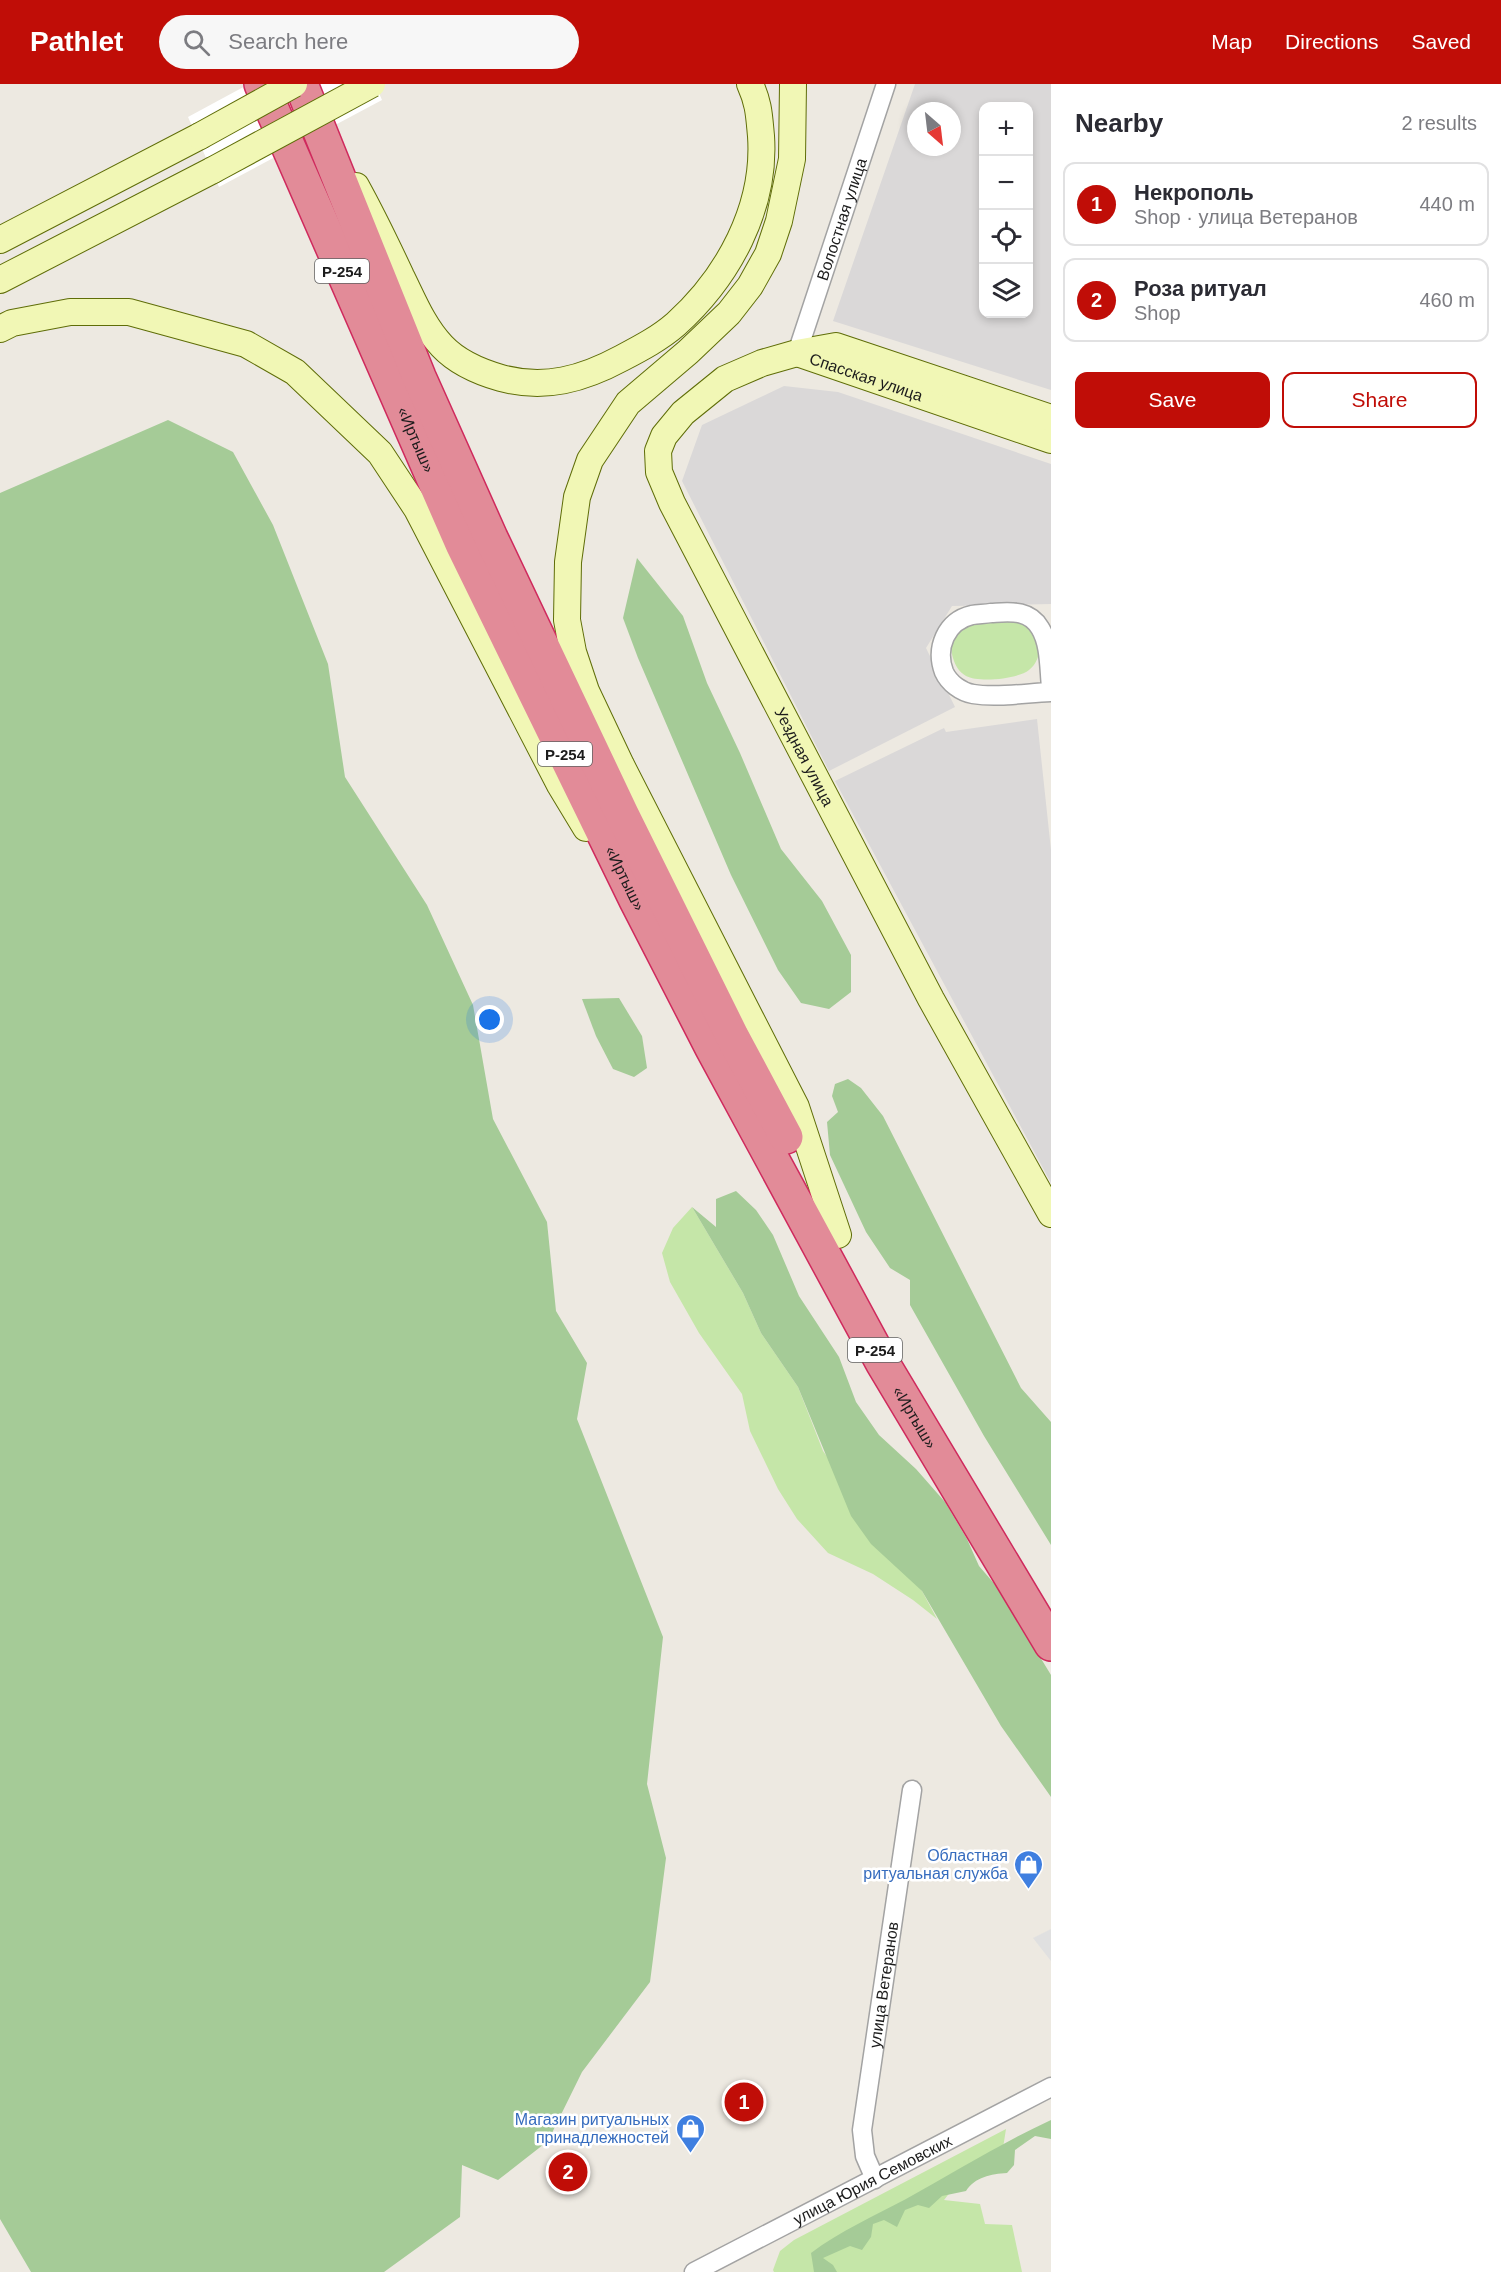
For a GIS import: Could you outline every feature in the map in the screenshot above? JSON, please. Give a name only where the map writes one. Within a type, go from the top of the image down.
[{"type":"highway","name":"«Иртыш»","points":[[261,84],[462,544],[636,900],[712,1048],[882,1362],[1051,1644]]},
{"type":"highway","name":"«Иртыш»","points":[[301,84],[419,377],[491,538],[622,814],[732,1036],[901,1353],[1051,1602]]},
{"type":"street","points":[[245,84],[279,128]]},
{"type":"street","points":[[0,240],[200,136],[294,84]]},
{"type":"street","points":[[0,280],[213,170],[372,84]]},
{"type":"street","points":[[324,142],[357,187],[422,319],[442,347],[464,363],[488,375],[518,383],[555,383],[598,371],[645,346],[675,324],[724,268],[740,240],[755,201],[762,160],[758,101],[750,84]]},
{"type":"street","points":[[793,84],[792,159],[779,221],[768,254],[750,286],[729,313],[688,352],[628,403],[590,460],[577,496],[568,562],[567,620],[573,652],[586,691],[650,822],[796,1107],[838,1234]]},
{"type":"street","name":"Волостная улица","points":[[797,353],[886,84]]},
{"type":"street","points":[[0,329],[12,323],[70,312],[129,312],[246,344],[295,372],[380,453],[417,509],[560,785],[598,847],[636,900]]},
{"type":"street","name":"Спасская улица","points":[[797,353],[836,346],[1051,418]]},
{"type":"street","name":"Спасская улица","points":[[797,353],[1051,440]]},
{"type":"street","name":"Уездная улица","points":[[797,353],[762,363],[725,379],[683,413],[664,436],[658,451],[659,472],[672,503],[931,999],[1051,1214]]},
{"type":"street","points":[[1051,687],[1046,642],[1040,627],[1029,616],[1017,611],[972,615],[958,621],[947,632],[940,646],[940,662],[946,676],[957,688],[971,694],[1051,692]]},
{"type":"street","name":"улица Ветеранов","points":[[874,2179],[865,2156],[862,2130],[912,1790]]},
{"type":"street","name":"улица Юрия Семовских","points":[[694,2272],[1051,2086]]},
{"type":"shaded area","points":[[915,84],[1051,84],[1051,390],[833,321],[907,107],[907,156],[961,156],[961,102],[909,102]]},
{"type":"shaded area","points":[[784,386],[838,392],[1051,464],[1051,604],[952,606],[926,648],[955,707],[829,771],[682,481],[702,425]]},
{"type":"shaded area","points":[[1037,719],[1051,850],[1051,1183],[835,781],[944,728],[946,732]]},
{"type":"shaded area","points":[[1051,1929],[1051,1961],[1033,1938]]},
{"type":"green space","points":[[168,420],[233,452],[273,525],[328,664],[345,777],[427,905],[473,1005],[493,1119],[547,1222],[556,1311],[587,1363],[577,1419],[663,1637],[647,1784],[666,1858],[650,1982],[582,2072],[548,2141],[498,2180],[462,2165],[460,2217],[384,2272],[31,2272],[0,2219],[0,493]]},
{"type":"green space","points":[[637,558],[683,616],[707,683],[781,849],[822,901],[851,955],[851,992],[829,1009],[801,1003],[778,970],[731,875],[638,658],[623,618]]},
{"type":"green space","points":[[1011,617],[1026,623],[1041,645],[1032,668],[1016,676],[998,679],[972,678],[961,672],[954,661],[951,645],[960,629],[979,621]]},
{"type":"green space","points":[[619,998],[642,1036],[647,1068],[634,1077],[613,1069],[596,1036],[582,999]]},
{"type":"green space","points":[[848,1079],[861,1088],[883,1116],[1021,1388],[1051,1422],[1051,1545],[984,1436],[910,1305],[910,1280],[890,1268],[866,1232],[830,1155],[827,1122],[838,1112],[832,1096],[835,1084]]},
{"type":"green space","points":[[736,1191],[756,1210],[773,1235],[799,1296],[839,1357],[856,1402],[879,1435],[916,1469],[945,1502],[967,1539],[979,1566],[998,1588],[1051,1675],[1051,1797],[1001,1726],[922,1591],[871,1544],[851,1516],[798,1387],[761,1333],[743,1293],[692,1207],[716,1227],[716,1199]]},
{"type":"green space","points":[[692,1207],[743,1293],[761,1333],[798,1387],[823,1451],[922,1591],[937,1619],[873,1574],[828,1553],[797,1519],[778,1489],[750,1431],[742,1394],[699,1333],[670,1282],[662,1253],[673,1228]]},
{"type":"green space","points":[[1051,2120],[1051,2139],[1035,2136],[1015,2150],[1014,2165],[1007,2173],[989,2175],[979,2179],[966,2191],[942,2196],[929,2208],[918,2205],[905,2210],[897,2227],[884,2220],[873,2224],[871,2237],[862,2250],[850,2246],[823,2258],[833,2265],[837,2272],[814,2272],[811,2253],[834,2238]]},
{"type":"green space","points":[[1006,2129],[1000,2167],[955,2186],[944,2200],[980,2204],[985,2224],[1012,2225],[1022,2272],[774,2272],[780,2251],[794,2240]]},
{"type":"pier","points":[[249,84],[375,84],[382,100],[219,187],[188,117]]},
{"type":"place","name":"Областная ритуальная служба","points":[[1029,1890]]},
{"type":"place","name":"Некрополь","points":[[744,2102]]},
{"type":"place","name":"Магазин ритуальных принадлежностей","points":[[690,2154]]},
{"type":"place","name":"Роза ритуал","points":[[568,2172]]}]
